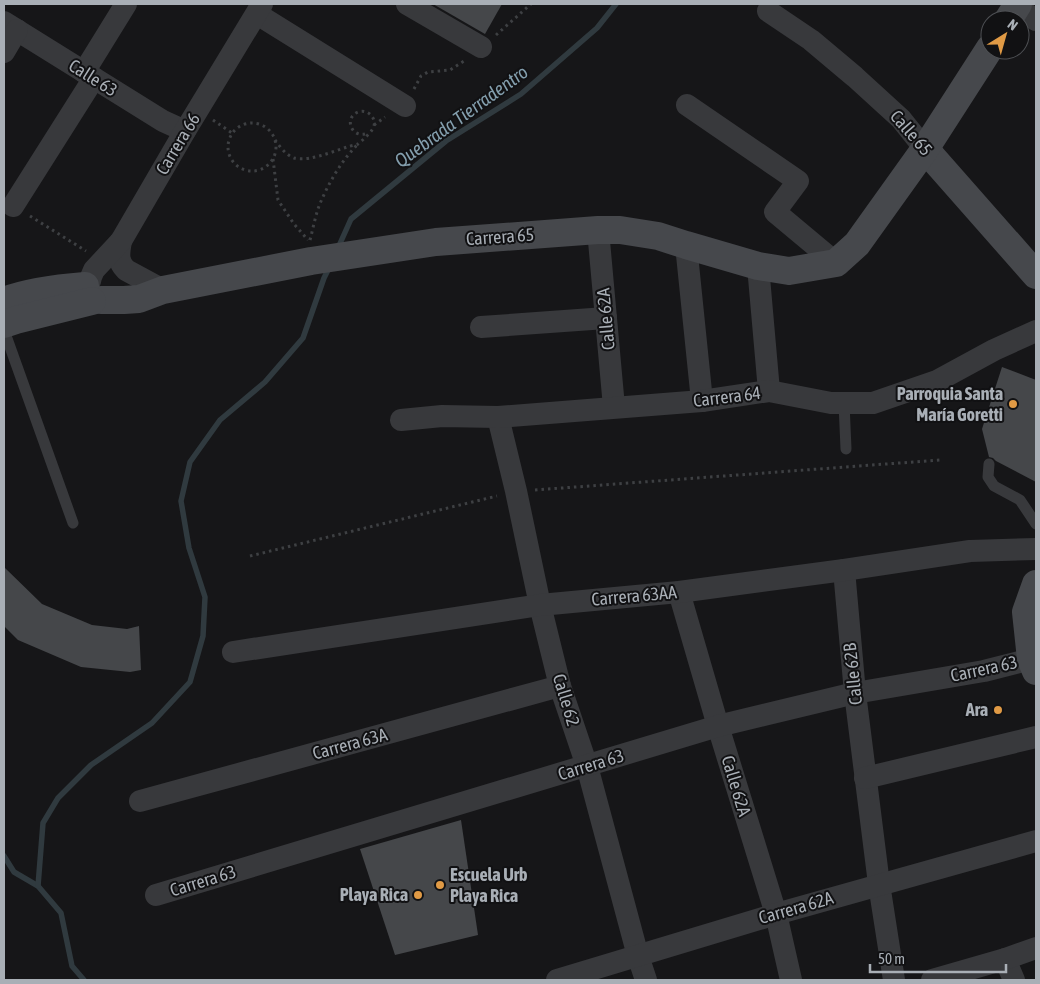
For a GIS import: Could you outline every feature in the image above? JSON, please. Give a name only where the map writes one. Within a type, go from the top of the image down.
[{"type":"main road","points":[[836,263],[857,244],[925,149],[982,60]]},
{"type":"main road","name":"Calle 65","points":[[925,149],[1036,275]]},
{"type":"main road","name":"Carrera 65","points":[[95,285],[124,300],[139,299],[163,290],[307,255],[365,254],[436,242],[598,230],[620,230],[658,236],[758,266],[789,272],[836,263]]},
{"type":"main road","points":[[4,301],[29,294],[95,285]]},
{"type":"main road","points":[[4,324],[95,285]]},
{"type":"main road","points":[[1035,664],[1026,612],[1036,584]]},
{"type":"street","points":[[4,10],[8,4]]},
{"type":"street","points":[[13,206],[89,75],[126,4]]},
{"type":"street","points":[[407,4],[481,47]]},
{"type":"street","points":[[260,9],[405,106]]},
{"type":"street","name":"Carrera 66","points":[[95,285],[184,131],[260,9]]},
{"type":"street","name":"Calle 65","points":[[768,10],[811,40],[855,77],[901,119],[925,149]]},
{"type":"street","points":[[4,52],[10,26]]},
{"type":"street","name":"Calle 63","points":[[10,26],[163,121],[184,131]]},
{"type":"street","points":[[686,105],[798,181],[775,212],[836,263]]},
{"type":"street","name":"Calle 62A","points":[[598,230],[614,407]]},
{"type":"street","points":[[121,241],[119,258],[121,265],[126,270],[163,290]]},
{"type":"street","points":[[686,245],[702,401]]},
{"type":"street","points":[[758,266],[769,391]]},
{"type":"street","points":[[481,327],[606,318]]},
{"type":"street","name":"Carrera 64","points":[[401,420],[442,416],[498,417],[702,401],[769,391],[831,404],[873,403],[937,381],[994,350],[1036,331]]},
{"type":"street","name":"Calle 62","points":[[498,417],[560,686],[587,766],[646,980]]},
{"type":"street","name":"Carrera 63AA","points":[[234,652],[540,605],[679,592],[970,551],[1036,549]]},
{"type":"street","name":"Calle 62B","points":[[844,570],[855,693],[878,884],[894,980]]},
{"type":"street","name":"Calle 62A","points":[[679,592],[776,914],[791,980]]},
{"type":"street","name":"Carrera 63","points":[[156,895],[718,726],[855,693],[1035,664]]},
{"type":"street","name":"Carrera 63A","points":[[140,801],[560,686]]},
{"type":"street","points":[[866,778],[1036,738]]},
{"type":"street","name":"Carrera 62A","points":[[557,980],[878,884],[1036,841]]},
{"type":"street","points":[[932,980],[1036,948]]},
{"type":"street","points":[[1005,959],[1014,980]]},
{"type":"lane","points":[[4,330],[73,523]]},
{"type":"lane","points":[[844,403],[846,449]]},
{"type":"lane","points":[[989,464],[988,476],[994,486],[1020,500],[1036,524]]},
{"type":"path","points":[[307,255],[319,207],[347,154],[373,129],[374,125],[384,117],[391,116],[405,106],[421,76],[428,72],[450,70],[481,47],[531,4]]},
{"type":"path","points":[[368,133],[360,135],[353,131],[351,124],[353,116],[359,112],[367,112],[373,117],[374,125]]},
{"type":"path","points":[[275,140],[276,151],[273,158],[268,165],[261,169],[253,171],[242,169],[230,157],[228,149],[232,133],[238,127],[249,123],[258,124],[272,132],[280,149],[295,158],[310,158],[358,144]]},
{"type":"path","points":[[273,158],[278,200],[294,224],[307,255]]},
{"type":"path","points":[[13,206],[82,250],[95,285]]},
{"type":"path","points":[[250,556],[516,491],[940,460]]},
{"type":"building","points":[[433,4],[502,4],[485,34]]},
{"type":"building","name":"Parroquia Santa María Goretti","points":[[1002,367],[1036,380],[1036,482],[989,457],[982,429]]},
{"type":"building","points":[[4,567],[42,604],[92,625],[127,629],[139,626],[141,670],[130,672],[81,667],[18,640],[4,626]]},
{"type":"building","points":[[461,820],[478,935],[395,955],[360,849]]},
{"type":"waterway","name":"Quebrada Tierradentro","points":[[338,248],[351,219],[446,141],[521,94],[597,28],[616,4]]},
{"type":"waterway","name":"Quebrada Tierradentro","points":[[38,886],[43,823],[58,798],[91,765],[152,723],[190,682],[203,636],[205,597],[189,548],[181,501],[190,462],[220,420],[265,382],[303,338],[330,266]]},
{"type":"waterway","points":[[4,856],[14,872],[38,886],[61,913],[72,966],[84,980]]},
{"type":"place","name":"Parroquia Santa María Goretti","points":[[1013,404]]},
{"type":"place","name":"Ara","points":[[998,710]]},
{"type":"place","name":"Escuela Urb Playa Rica","points":[[440,885]]},
{"type":"place","name":"Playa Rica","points":[[418,895]]}]
